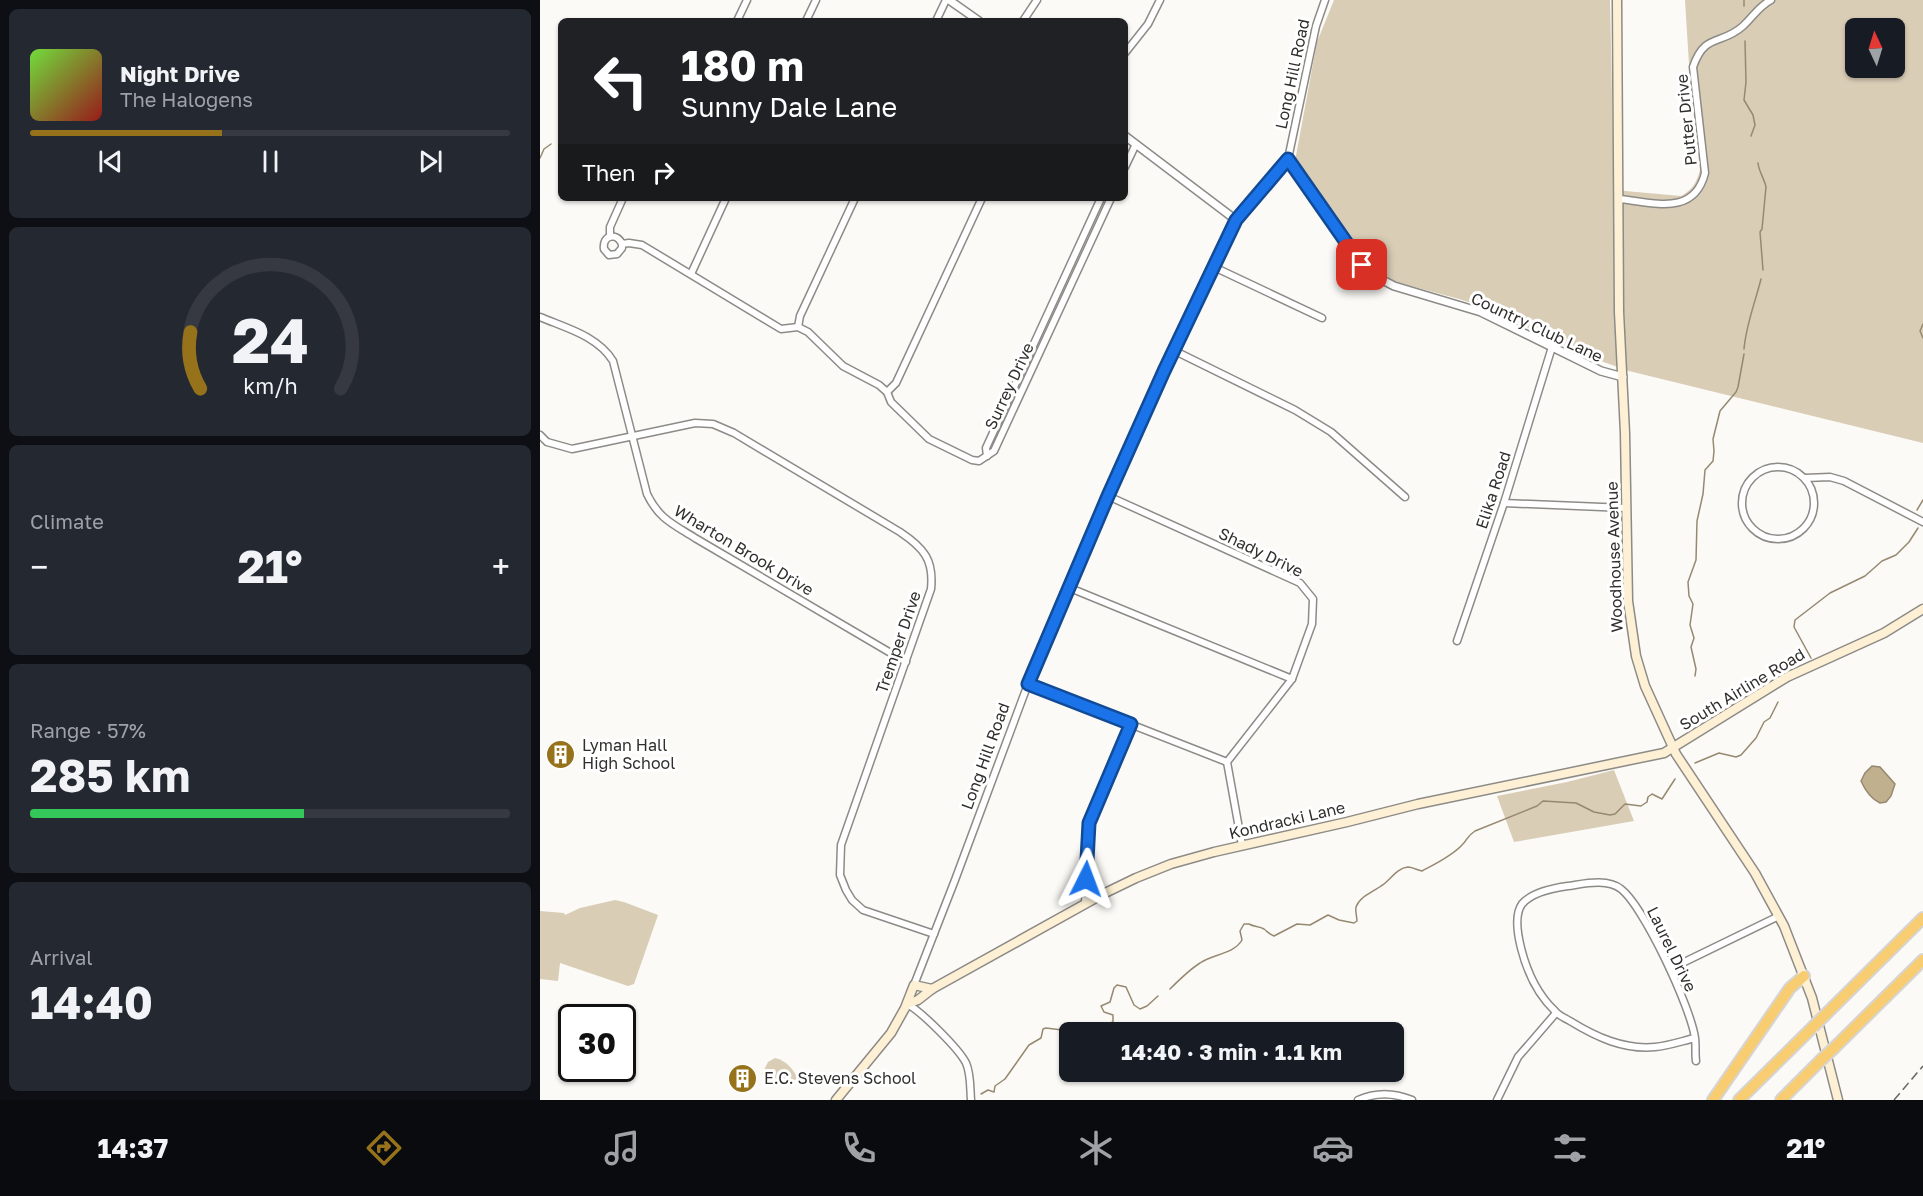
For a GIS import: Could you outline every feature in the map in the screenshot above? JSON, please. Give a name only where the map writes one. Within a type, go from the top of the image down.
[{"type":"highway","points":[[1739,1100],[1923,918]]},
{"type":"highway","points":[[1781,1100],[1923,960]]},
{"type":"highway","points":[[1713,1100],[1790,988],[1804,976]]},
{"type":"main road","name":"Woodhouse Avenue","points":[[1617,0],[1620,312],[1628,601],[1634,645],[1642,678],[1673,748],[1688,775],[1755,873],[1779,916],[1804,976],[1816,1013],[1838,1100]]},
{"type":"main road","name":"South Airline Road","points":[[1673,748],[1787,676],[1884,633],[1923,609]]},
{"type":"main road","name":"Kondracki Lane","points":[[907,1004],[918,1000],[932,989],[1084,904],[1161,867],[1242,845],[1418,804],[1659,755],[1673,748]]},
{"type":"main road","points":[[914,986],[932,989]]},
{"type":"main road","name":"Long Hill Road","points":[[907,1004],[914,986]]},
{"type":"main road","points":[[836,1100],[891,1033],[907,1004]]},
{"type":"street","points":[[738,18],[747,0]]},
{"type":"street","points":[[807,18],[816,0]]},
{"type":"street","points":[[938,18],[948,0],[975,18]]},
{"type":"street","points":[[1025,18],[1037,0]]},
{"type":"street","points":[[1128,49],[1148,24],[1160,0]]},
{"type":"street","name":"Long Hill Road","points":[[914,986],[1028,684],[1173,350],[1236,220],[1288,159],[1316,26],[1325,0]]},
{"type":"street","name":"Putter Drive","points":[[1619,199],[1681,203],[1691,199],[1697,193],[1705,173],[1693,68],[1697,56],[1701,49],[1710,42],[1742,27],[1771,0]]},
{"type":"street","points":[[1128,141],[1136,144],[1236,220]]},
{"type":"street","points":[[1128,161],[1136,144]]},
{"type":"street","name":"Country Club Lane","points":[[1288,159],[1362,265],[1377,278],[1394,286],[1481,312],[1601,371],[1623,377]]},
{"type":"street","points":[[610,236],[610,227],[622,201]]},
{"type":"street","points":[[691,274],[725,201]]},
{"type":"street","points":[[798,327],[800,316],[854,201]]},
{"type":"street","points":[[887,392],[896,383],[981,201]]},
{"type":"street","name":"Surrey Drive","points":[[1100,201],[986,448],[987,456],[994,451],[1110,201]]},
{"type":"street","points":[[610,236],[616,236],[622,244],[617,254],[609,255],[603,245],[610,236]]},
{"type":"street","points":[[622,244],[642,245],[781,328],[798,327],[808,332],[843,366],[879,385],[887,392],[891,402],[929,439],[972,460],[979,460],[987,456]]},
{"type":"street","points":[[1214,267],[1322,318]]},
{"type":"street","name":"Wharton Brook Drive","points":[[540,317],[588,338],[608,352],[618,377],[647,494],[655,509],[664,518],[906,662]]},
{"type":"street","name":"Elika Road","points":[[1457,640],[1504,503],[1552,347]]},
{"type":"street","points":[[1173,350],[1295,410],[1331,432],[1405,497]]},
{"type":"street","name":"Tremper Drive","points":[[540,435],[547,442],[572,449],[695,423],[726,428],[915,542],[928,558],[932,580],[928,600],[841,845],[840,871],[846,890],[852,900],[863,910],[934,934]]},
{"type":"street","points":[[1805,478],[1814,495],[1814,505],[1812,514],[1802,530],[1785,538],[1775,539],[1766,537],[1750,527],[1742,510],[1741,500],[1747,482],[1754,475],[1771,467],[1780,466],[1798,472],[1805,478],[1830,477],[1844,481],[1923,522]]},
{"type":"street","name":"Shady Drive","points":[[1108,496],[1300,583],[1313,600],[1312,624],[1292,679],[1227,762]]},
{"type":"street","points":[[1504,503],[1626,508]]},
{"type":"street","points":[[1070,588],[1292,679]]},
{"type":"street","points":[[1028,684],[1227,762],[1242,845]]},
{"type":"street","points":[[1084,904],[1089,823],[1131,724]]},
{"type":"street","name":"Laurel Drive","points":[[1695,1038],[1656,1047],[1624,1046],[1589,1033],[1556,1013],[1536,987],[1525,965],[1519,940],[1520,907],[1528,898],[1554,888],[1588,883],[1607,884],[1620,888],[1638,909],[1670,969],[1695,1038],[1696,1061]]},
{"type":"street","points":[[1670,969],[1779,916]]},
{"type":"street","points":[[907,1004],[918,1011],[964,1060],[968,1071],[971,1100]]},
{"type":"street","points":[[1497,1100],[1518,1057],[1556,1013]]},
{"type":"street","points":[[1358,1100],[1369,1096],[1396,1094],[1412,1100]]},
{"type":"shaded area","points":[[1334,0],[1610,0],[1614,190],[1681,196],[1694,184],[1701,167],[1689,64],[1685,0],[1923,0],[1923,443],[1629,371],[1581,354],[1493,310],[1396,282],[1378,271],[1360,255],[1295,161],[1317,42]]},
{"type":"shaded area","points":[[1872,766],[1880,767],[1895,784],[1886,802],[1880,803],[1874,799],[1866,791],[1861,781]]},
{"type":"shaded area","points":[[1614,770],[1634,821],[1514,842],[1497,796]]},
{"type":"shaded area","points":[[615,900],[658,915],[634,984],[628,986],[560,963],[558,981],[540,979],[540,911],[564,913],[565,915],[580,908]]},
{"type":"shaded area","points":[[775,1058],[789,1066],[798,1079],[779,1086],[762,1074],[768,1062]]},
{"type":"waterway","points":[[1744,0],[1744,6]]},
{"type":"waterway","points":[[1745,41],[1744,100],[1753,115],[1755,125],[1751,136]]},
{"type":"waterway","points":[[540,158],[544,149],[551,144]]},
{"type":"waterway","points":[[1758,163],[1766,187],[1760,232],[1763,270]]},
{"type":"waterway","points":[[1744,349],[1761,279]]},
{"type":"waterway","points":[[1923,324],[1920,331],[1923,338]]},
{"type":"waterway","points":[[1695,676],[1696,669],[1691,647],[1694,638],[1690,625],[1693,604],[1689,596],[1688,582],[1696,560],[1697,521],[1705,470],[1713,461],[1713,439],[1720,411],[1736,392],[1744,354]]},
{"type":"waterway","points":[[1917,510],[1923,500]]},
{"type":"waterway","points":[[1811,658],[1794,627],[1795,620],[1830,593],[1865,576],[1882,561],[1896,555],[1909,542],[1918,528]]},
{"type":"waterway","points":[[1695,763],[1719,753],[1736,757],[1741,755],[1756,738],[1764,722],[1770,718],[1778,702]]},
{"type":"waterway","points":[[1170,989],[1200,963],[1238,945],[1242,940],[1240,931],[1244,924],[1262,928],[1274,936],[1297,924],[1310,925],[1328,915],[1354,923],[1357,921],[1356,907],[1364,897],[1404,868],[1410,867],[1422,871],[1443,860],[1458,849],[1475,831],[1537,806],[1543,801],[1576,803],[1594,812],[1615,814],[1625,804],[1641,806],[1652,794],[1662,799],[1675,779]]},
{"type":"waterway","points":[[1113,1022],[1113,1015],[1104,1012],[1101,1006],[1110,1002],[1117,985],[1126,987],[1134,1005],[1140,1009],[1158,996]]},
{"type":"waterway","points":[[981,1094],[988,1090],[994,1092],[995,1086],[1005,1079],[1029,1045],[1041,1038],[1043,1029],[1059,1030]]},
{"type":"railway","points":[[1894,1100],[1923,1066]]},
{"type":"place","name":"Lyman Hall High School","points":[[561,754]]},
{"type":"place","name":"E.C. Stevens School","points":[[743,1078]]},
{"type":"route","points":[[1086,879],[1089,823],[1131,724],[1028,684],[1173,350],[1236,220],[1288,159],[1362,265]]}]
